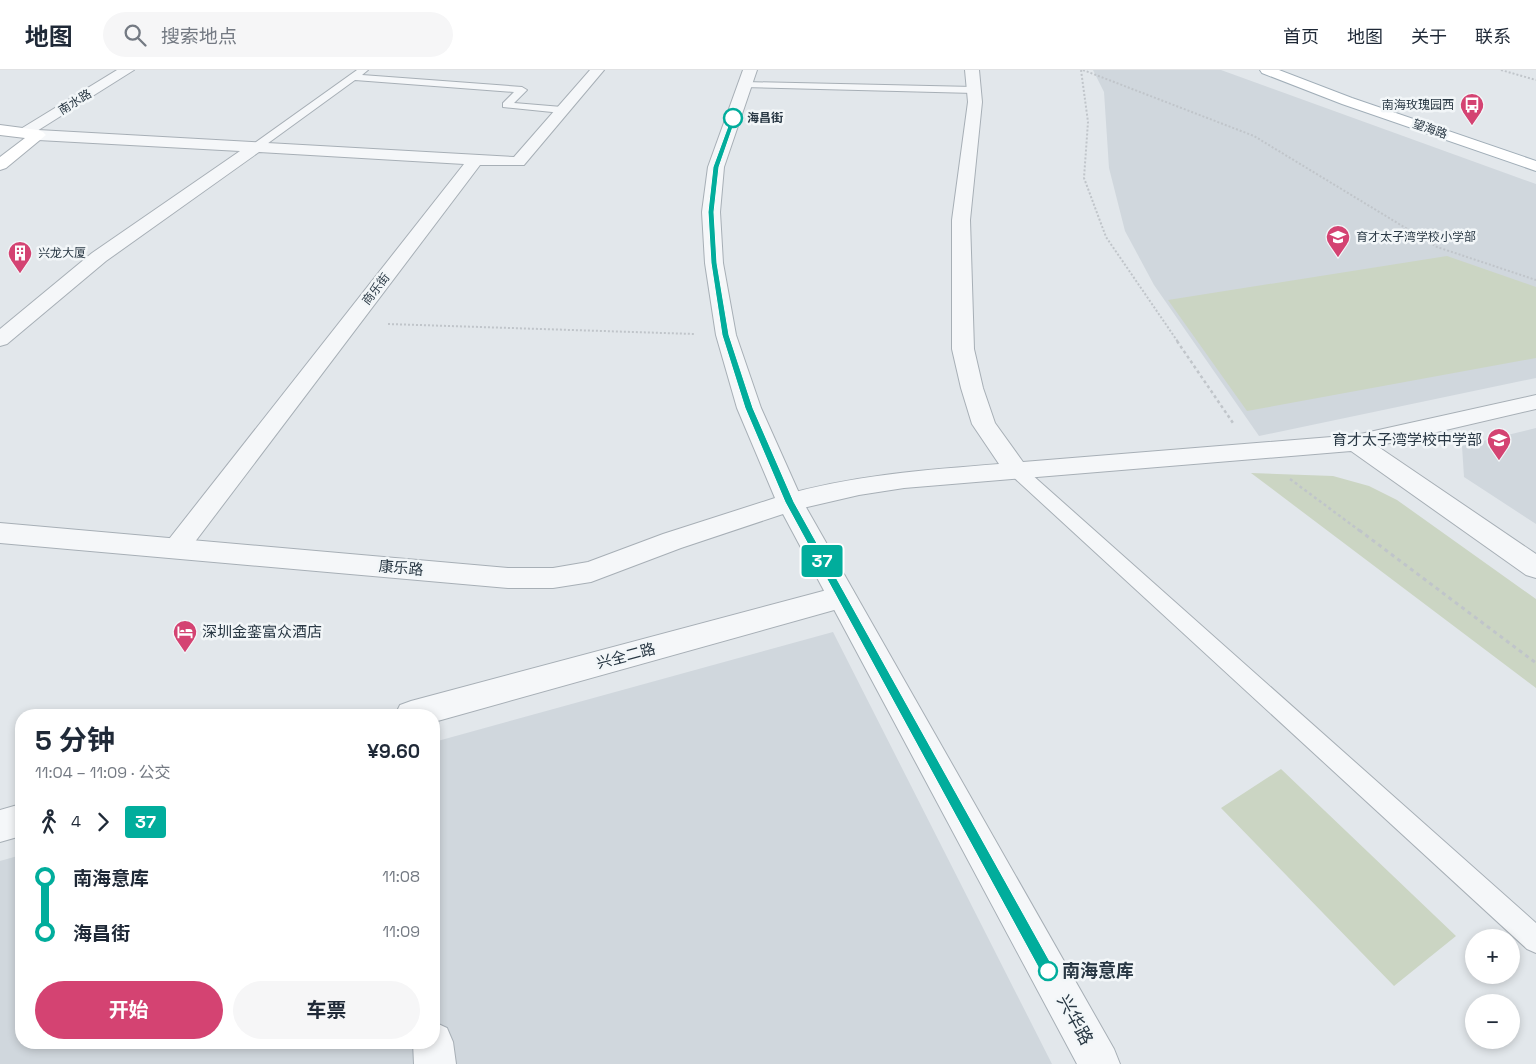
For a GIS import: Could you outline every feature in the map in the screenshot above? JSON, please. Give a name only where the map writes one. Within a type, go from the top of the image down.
[{"type":"main road","name":"望海路","points":[[1267,70],[1347,101],[1536,166]]},
{"type":"main road","name":"望海路","points":[[1297,70],[1359,94],[1536,154]]},
{"type":"main road","points":[[0,130],[31,134]]},
{"type":"main road","points":[[0,147],[31,134]]},
{"type":"main road","points":[[0,165],[31,134]]},
{"type":"street","name":"南水路","points":[[31,134],[127,70]]},
{"type":"street","points":[[31,134],[518,162],[597,70]]},
{"type":"street","points":[[972,70],[975,102],[961,220],[963,349],[972,388],[984,424],[1014,469]]},
{"type":"street","name":"兴华路","points":[[747,78],[716,167],[711,212],[714,263],[726,335],[749,408],[790,502],[1099,1064]]},
{"type":"street","points":[[0,340],[99,257],[256,147]]},
{"type":"street","name":"商乐街","points":[[175,548],[476,160]]},
{"type":"street","name":"康乐路","points":[[0,533],[508,578],[553,578],[591,572],[672,541],[790,502],[859,486],[1014,469],[1356,443],[1536,402]]},
{"type":"street","points":[[1356,443],[1536,568]]},
{"type":"street","name":"兴全二路","points":[[433,709],[842,597]]},
{"type":"street","points":[[0,826],[15,822]]},
{"type":"street","points":[[434,1049],[435,1064]]},
{"type":"lane","points":[[256,147],[364,70]]},
{"type":"lane","points":[[354,77],[431,79],[522,90],[506,105],[562,110]]},
{"type":"lane","points":[[747,78],[974,90]]},
{"type":"lane","points":[[1014,469],[1536,940]]},
{"type":"path","points":[[1536,280],[1437,247],[1254,136],[1082,70],[1088,122],[1084,178],[1106,237],[1252,452],[1536,662]]},
{"type":"path","points":[[1501,70],[1536,80]]},
{"type":"path","points":[[349,323],[726,335]]},
{"type":"shaded area","name":"育才太子湾学校小学部","points":[[1093,70],[1221,70],[1536,184],[1536,378],[1259,436],[1154,285],[1125,231],[1109,168],[1104,92]]},
{"type":"shaded area","name":"育才太子湾学校中学部","points":[[1536,428],[1536,524],[1464,477],[1462,446]]},
{"type":"shaded area","points":[[833,632],[1052,1064],[0,1064],[0,861],[15,857],[15,1049],[440,1049],[440,740]]},
{"type":"green space","points":[[1447,256],[1536,287],[1536,358],[1247,411],[1168,300]]},
{"type":"green space","points":[[1251,473],[1333,476],[1369,486],[1397,500],[1536,599],[1536,688]]},
{"type":"green space","points":[[1281,769],[1456,936],[1394,986],[1221,808]]},
{"type":"bus line","name":"37","points":[[733,118],[716,167],[711,212],[714,263],[726,335],[749,408],[790,502],[1048,971]]},
{"type":"place","name":"海昌街","points":[[733,118]]},
{"type":"place","name":"南海玫瑰园西","points":[[1472,126]]},
{"type":"place","name":"育才太子湾学校小学部","points":[[1338,258]]},
{"type":"place","name":"兴龙大厦","points":[[20,274]]},
{"type":"place","name":"育才太子湾学校中学部","points":[[1499,461]]},
{"type":"place","name":"深圳金銮富众酒店","points":[[185,653]]},
{"type":"place","name":"南海意库","points":[[1048,971]]}]
